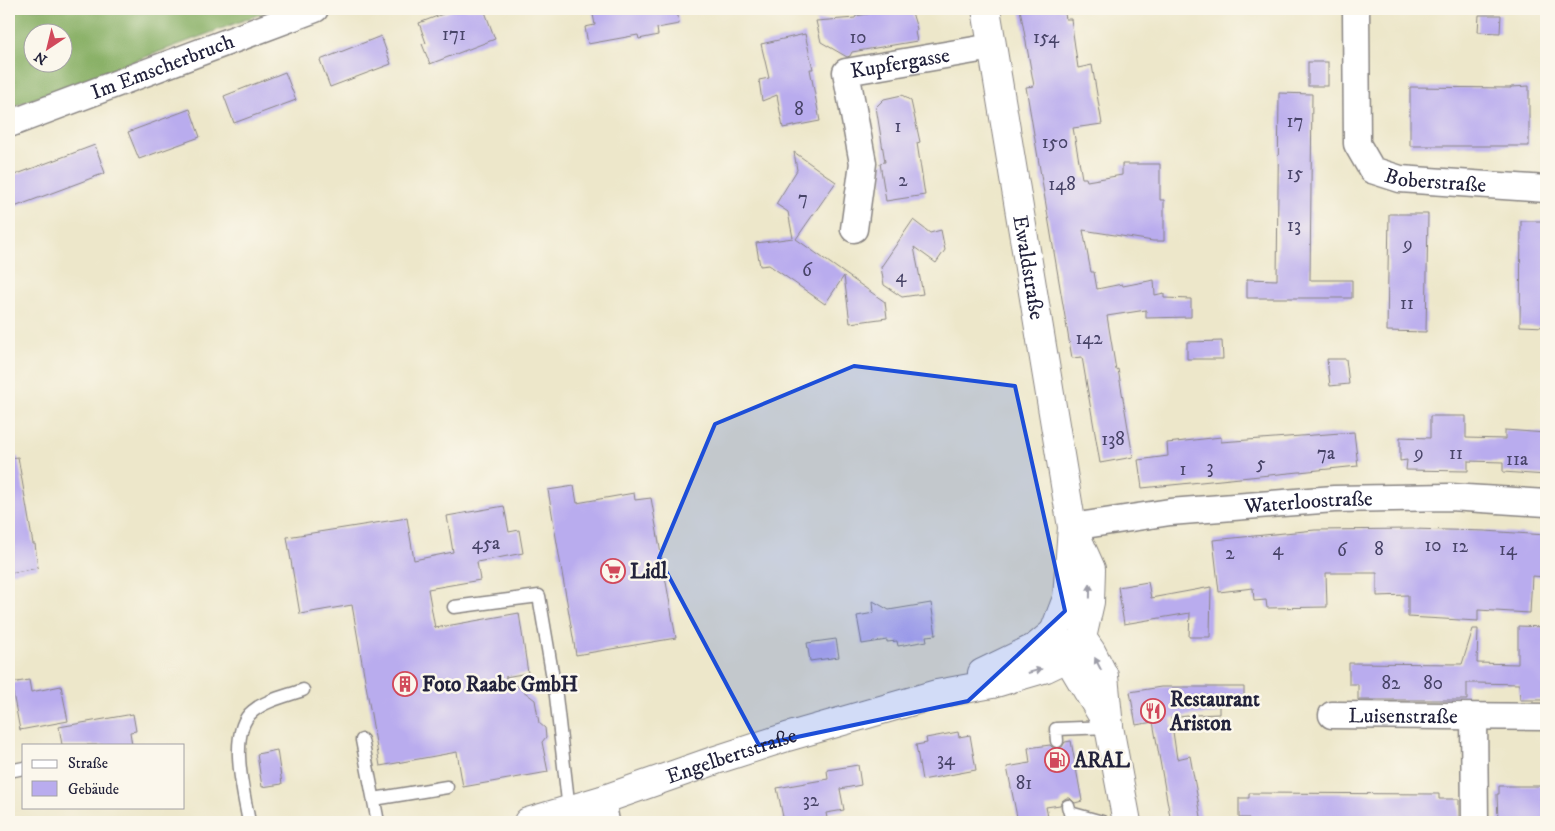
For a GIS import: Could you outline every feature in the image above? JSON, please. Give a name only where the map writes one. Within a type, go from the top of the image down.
[{"type":"main road","name":"Ewaldstraße","points":[[986,9],[1072,527],[1067,598],[1054,632]]},
{"type":"main road","name":"Ewaldstraße","points":[[1072,527],[1091,569],[1090,602],[1074,648]]},
{"type":"main road","points":[[1054,632],[1074,648],[1091,651],[1104,676],[1110,727],[1127,822]]},
{"type":"main road","name":"Engelbertstraße","points":[[937,694],[1036,647],[1054,632]]},
{"type":"main road","name":"Engelbertstraße","points":[[528,822],[569,810],[604,811],[734,754],[937,694],[1001,681],[1046,668],[1074,648]]},
{"type":"street","name":"Im Emscherbruch","points":[[9,124],[315,9]]},
{"type":"street","name":"Boberstraße","points":[[1356,9],[1357,144],[1372,170],[1400,179],[1546,189]]},
{"type":"street","name":"Kupfergasse","points":[[854,229],[863,163],[846,72],[992,47]]},
{"type":"street","name":"Waterloostraße","points":[[1072,527],[1170,512],[1334,499],[1450,497],[1546,503]]},
{"type":"street","name":"Luisenstraße","points":[[1332,715],[1546,717]]},
{"type":"street","name":"Luisenstraße","points":[[1474,717],[1475,822]]},
{"type":"lane","points":[[454,607],[538,596],[556,696],[569,810]]},
{"type":"lane","points":[[249,822],[239,740],[245,719],[260,706],[303,690]]},
{"type":"lane","points":[[1057,741],[1056,729],[1110,727]]},
{"type":"lane","points":[[362,740],[378,822]]},
{"type":"lane","points":[[9,771],[22,768]]},
{"type":"lane","points":[[374,799],[447,787]]},
{"type":"lane","points":[[1068,806],[1070,813],[1102,822]]},
{"type":"highlighted area","points":[[854,366],[1015,386],[1065,611],[968,701],[759,745],[659,558],[715,424]]},
{"type":"green space","points":[[9,9],[274,9],[9,108]]},
{"type":"building","points":[[456,9],[484,9],[495,39],[430,64],[422,44],[426,43],[419,23]]},
{"type":"building","points":[[592,9],[677,9],[679,24],[657,28],[658,35],[639,39],[638,35],[588,44],[585,27],[595,25]]},
{"type":"building","points":[[884,9],[911,9],[917,29],[915,32],[917,41],[852,52],[847,57],[821,42],[816,21],[855,18],[856,16],[884,11]]},
{"type":"building","points":[[1020,9],[1064,9],[1066,19],[1071,19],[1078,68],[1092,65],[1102,124],[1073,128],[1082,178],[1086,178],[1087,181],[1122,175],[1122,164],[1160,164],[1160,200],[1164,200],[1164,241],[1083,230],[1091,272],[1094,272],[1097,289],[1154,280],[1155,295],[1164,293],[1164,298],[1191,299],[1191,317],[1146,318],[1146,310],[1107,316],[1133,457],[1100,463],[1082,357],[1072,358],[1026,87],[1034,86]]},
{"type":"building","points":[[1479,15],[1501,15],[1500,33],[1478,32]]},
{"type":"building","points":[[805,34],[813,69],[810,69],[820,121],[783,128],[777,95],[762,101],[759,80],[769,78],[761,44]]},
{"type":"building","points":[[381,36],[391,64],[330,87],[320,60]]},
{"type":"building","points":[[1308,62],[1328,62],[1328,86],[1308,86]]},
{"type":"building","points":[[285,72],[296,100],[234,123],[224,96]]},
{"type":"building","points":[[1529,86],[1529,146],[1410,146],[1410,87],[1511,88]]},
{"type":"building","points":[[1279,93],[1312,94],[1310,280],[1352,280],[1352,298],[1247,298],[1247,279],[1277,280]]},
{"type":"building","points":[[902,95],[911,101],[920,142],[917,143],[925,195],[886,201],[880,163],[885,162],[876,107],[884,99]]},
{"type":"building","points":[[190,109],[200,137],[139,159],[128,132]]},
{"type":"building","points":[[95,145],[105,173],[9,209],[9,177]]},
{"type":"building","points":[[794,152],[836,182],[796,239],[885,302],[887,318],[850,323],[844,276],[825,304],[769,265],[760,266],[756,243],[793,238],[788,212],[776,204],[797,170]]},
{"type":"building","points":[[1389,214],[1428,214],[1426,332],[1387,331]]},
{"type":"building","points":[[913,220],[930,233],[941,230],[945,250],[936,263],[914,247],[923,294],[902,297],[884,285],[881,267]]},
{"type":"building","points":[[1521,221],[1546,221],[1546,327],[1520,326]]},
{"type":"building","points":[[1222,341],[1223,359],[1187,359],[1187,342]]},
{"type":"building","points":[[1327,359],[1346,359],[1349,384],[1330,386]]},
{"type":"building","points":[[1430,416],[1466,416],[1466,438],[1505,439],[1505,430],[1546,433],[1546,475],[1503,472],[1503,462],[1468,461],[1468,471],[1406,470],[1407,460],[1400,461],[1400,437],[1430,438]]},
{"type":"building","points":[[1354,432],[1358,466],[1142,488],[1138,460],[1168,456],[1167,443],[1221,437],[1221,442]]},
{"type":"building","points":[[18,457],[38,568],[9,573],[9,458]]},
{"type":"building","name":"Lidl","points":[[574,486],[577,503],[634,493],[635,500],[651,498],[676,638],[576,655],[548,490]]},
{"type":"building","points":[[504,506],[509,532],[519,530],[523,553],[477,562],[480,580],[428,589],[435,628],[519,613],[528,673],[505,677],[535,700],[539,723],[545,728],[546,737],[542,742],[548,772],[463,787],[457,752],[380,766],[352,605],[300,614],[287,537],[407,518],[414,560],[453,552],[447,516]]},
{"type":"building","points":[[1412,529],[1546,535],[1546,577],[1532,576],[1530,613],[1478,610],[1478,621],[1408,617],[1408,595],[1377,596],[1377,573],[1326,573],[1327,607],[1267,608],[1266,600],[1254,601],[1253,588],[1219,592],[1213,540],[1315,530]]},
{"type":"building","points":[[1148,582],[1151,598],[1211,587],[1210,637],[1189,637],[1190,613],[1124,624],[1118,587]]},
{"type":"building","points":[[873,601],[889,610],[931,603],[936,635],[926,636],[927,641],[898,646],[897,641],[887,642],[887,640],[862,644],[857,616],[874,613]]},
{"type":"building","points":[[1518,626],[1546,627],[1546,700],[1520,700],[1519,684],[1467,683],[1467,700],[1358,700],[1358,684],[1349,684],[1349,663],[1462,664],[1473,629],[1478,629],[1477,663],[1518,664]]},
{"type":"building","points":[[836,639],[839,657],[810,661],[807,643]]},
{"type":"building","points":[[29,680],[31,692],[61,686],[68,721],[20,730],[11,683]]},
{"type":"building","points":[[1161,687],[1244,687],[1244,703],[1219,704],[1219,714],[1171,718],[1177,759],[1190,756],[1202,822],[1171,822],[1153,722],[1136,725],[1130,692]]},
{"type":"building","points":[[133,714],[136,731],[130,732],[132,744],[62,744],[59,727]]},
{"type":"building","points":[[958,732],[959,737],[970,735],[976,770],[922,780],[916,745],[927,743],[926,738]]},
{"type":"building","points":[[1071,741],[1082,801],[1075,803],[1070,798],[1066,798],[1060,805],[1046,807],[1049,822],[1018,822],[1007,767],[1030,763],[1028,748],[1050,745],[1058,749],[1065,742]]},
{"type":"building","points":[[277,750],[282,784],[262,787],[257,754]]},
{"type":"building","points":[[858,765],[861,785],[840,789],[844,810],[826,813],[827,818],[801,822],[784,822],[777,788],[828,779],[827,770]]},
{"type":"building","points":[[1499,786],[1546,786],[1546,822],[1498,822],[1497,794],[1499,794]]},
{"type":"building","points":[[1249,793],[1439,794],[1439,799],[1459,799],[1459,819],[1439,819],[1439,822],[1249,822],[1249,818],[1239,818],[1239,798],[1249,798]]},
{"type":"place","name":"Lidl","points":[[613,571]]},
{"type":"place","name":"Foto Raabe GmbH","points":[[405,684]]},
{"type":"place","name":"Restaurant Ariston","points":[[1153,711]]},
{"type":"place","name":"ARAL","points":[[1057,760]]}]
